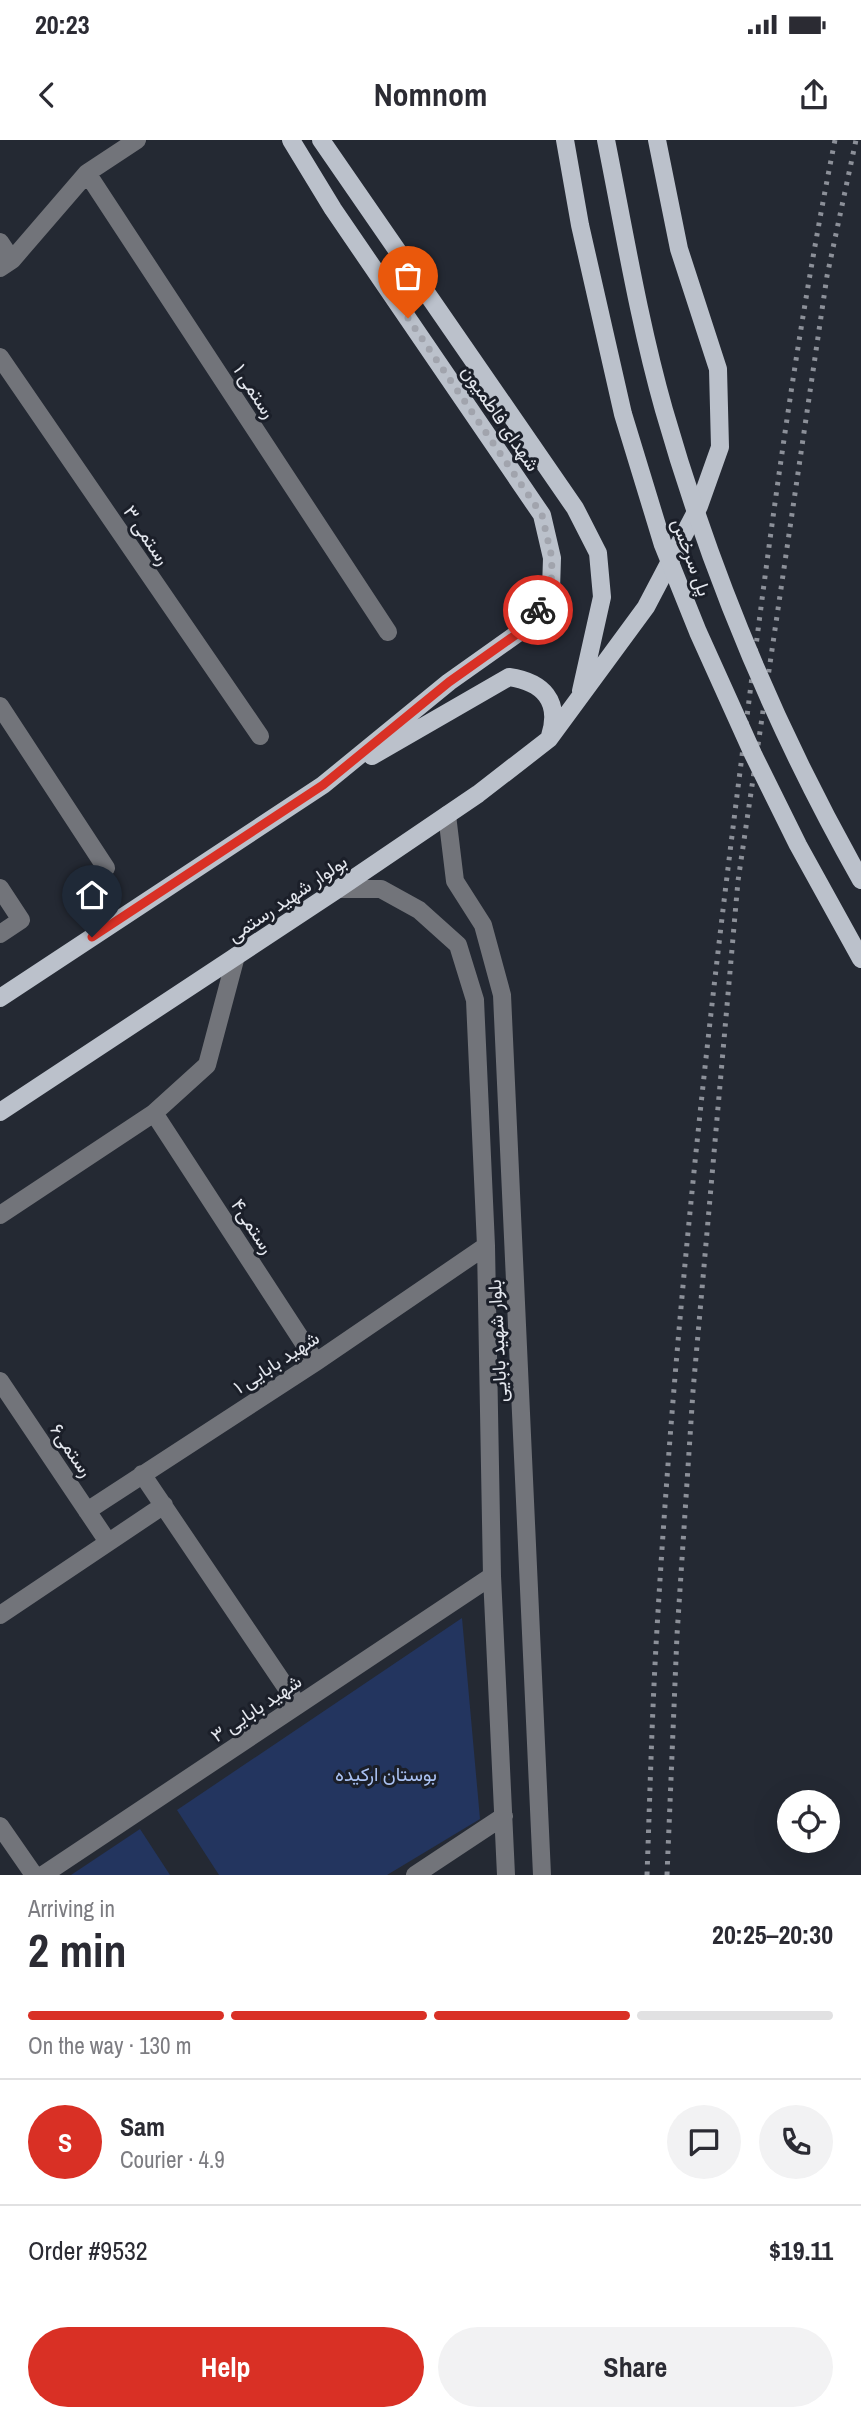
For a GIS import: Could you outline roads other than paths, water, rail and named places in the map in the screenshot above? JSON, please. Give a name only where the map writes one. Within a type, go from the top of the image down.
[{"type":"main road","name":"شهدای فاطمیون","points":[[291,140],[333,209],[542,515],[552,558],[551,589],[528,626],[449,682],[323,785]]},
{"type":"main road","points":[[321,140],[575,508],[598,553],[602,597],[579,698]]},
{"type":"main road","name":"پل سرخس","points":[[565,140],[583,237],[620,401],[663,545],[698,632],[753,754],[798,845],[861,959]]},
{"type":"main road","name":"پل سرخس","points":[[606,140],[663,408],[699,526],[734,618],[788,742],[829,824],[861,880]]},
{"type":"main road","name":"بولوار شهید رستمی","points":[[0,1112],[447,816],[549,740],[646,607],[699,506],[720,447],[718,369],[679,249],[657,140]]},
{"type":"main road","points":[[0,998],[323,785],[509,677],[526,680],[542,689],[552,704],[554,722],[549,740]]},
{"type":"street","points":[[6,264],[87,173],[137,140]]},
{"type":"street","name":"رستمی ۱","points":[[87,173],[388,632]]},
{"type":"street","points":[[0,242],[6,264]]},
{"type":"street","name":"رستمی ۳","points":[[0,357],[260,736]]},
{"type":"street","points":[[0,706],[106,868]]},
{"type":"street","name":"بلوار شهید بابایی","points":[[447,816],[455,881],[483,925],[502,995],[542,1875]]},
{"type":"street","points":[[0,888],[21,920],[0,933]]},
{"type":"street","name":"بلوار شهید بابایی","points":[[338,889],[381,889],[419,910],[457,945],[475,1000],[486,1246],[492,1576],[506,1875]]},
{"type":"street","points":[[0,1215],[155,1113],[207,1065],[236,957]]},
{"type":"street","name":"رستمی۴","points":[[155,1113],[316,1362]]},
{"type":"street","name":"شهید بابایی ۱","points":[[87,1511],[316,1362],[486,1246]]},
{"type":"street","name":"رستمی۶","points":[[0,1381],[108,1542]]},
{"type":"street","points":[[142,1474],[298,1706]]},
{"type":"street","points":[[0,1615],[164,1505]]},
{"type":"street","name":"شهید بابایی ۳","points":[[43,1875],[492,1576]]},
{"type":"street","points":[[415,1875],[504,1816]]},
{"type":"street","points":[[0,1826],[34,1875]]},
{"type":"railway","points":[[647,1875],[664,1520],[703,1083],[772,524],[794,370],[835,140]]},
{"type":"railway","points":[[667,1875],[677,1635],[693,1391],[738,881],[827,276],[856,140]]},
{"type":"park label","name":"بوستان ارکیده","points":[[386,1774]]}]
